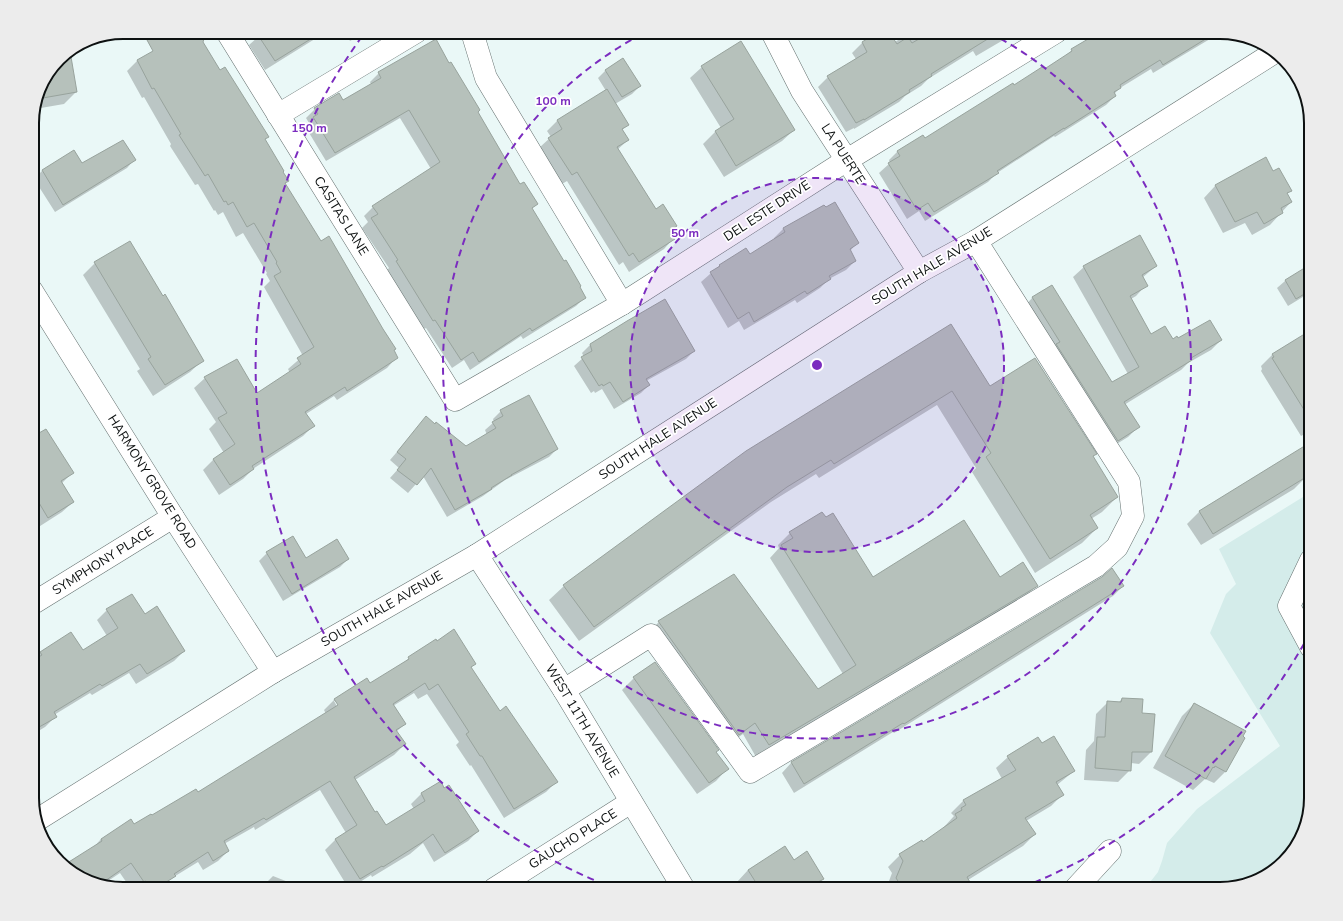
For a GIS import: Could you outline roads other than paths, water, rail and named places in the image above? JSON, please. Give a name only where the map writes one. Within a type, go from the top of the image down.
[{"type":"street","name":"CASITAS LANE","points":[[231,39],[455,400]]},
{"type":"street","points":[[278,115],[404,39]]},
{"type":"street","points":[[474,39],[486,78],[622,304]]},
{"type":"street","name":"LA PUERTE","points":[[776,39],[802,91],[919,272]]},
{"type":"street","name":"DEL ESTE DRIVE","points":[[455,400],[622,304],[847,160],[1045,39]]},
{"type":"street","name":"SOUTH HALE AVENUE","points":[[42,817],[273,672],[478,555],[919,272],[976,241],[1270,55]]},
{"type":"street","points":[[564,690],[651,635],[750,772],[1096,566],[1117,547],[1133,516],[1129,482],[976,241]]},
{"type":"street","name":"HARMONY GROVE ROAD","points":[[39,301],[174,518],[273,672]]},
{"type":"street","name":"SYMPHONY PLACE","points":[[39,600],[174,518]]},
{"type":"street","name":"WEST 11TH AVENUE","points":[[478,555],[564,690],[680,882]]},
{"type":"street","points":[[1304,575],[1289,606],[1304,634]]},
{"type":"street","name":"GAUCHO PLACE","points":[[505,882],[631,802]]},
{"type":"street","points":[[1081,882],[1110,850]]}]
